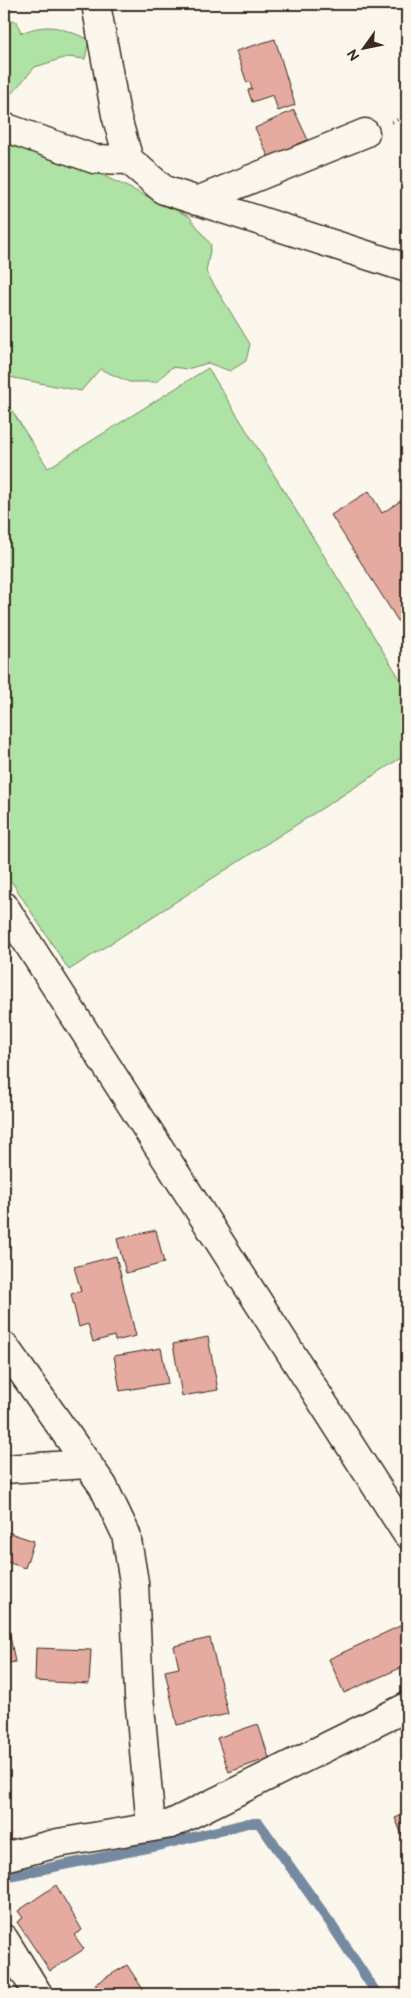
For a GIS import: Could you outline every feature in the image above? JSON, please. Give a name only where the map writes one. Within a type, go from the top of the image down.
[{"type":"street","points":[[96,4],[116,115],[129,160],[164,190],[407,268]]},
{"type":"street","points":[[4,127],[94,159],[129,160]]},
{"type":"street","points":[[197,201],[365,133]]},
{"type":"street","points":[[4,906],[407,1534]]},
{"type":"street","points":[[4,1346],[103,1486],[126,1534],[134,1582],[139,1696],[150,1827]]},
{"type":"street","points":[[4,1469],[88,1464]]},
{"type":"street","points":[[4,1857],[58,1843],[171,1824],[407,1707]]},
{"type":"street","points":[[4,1938],[38,1994]]},
{"type":"green space","points":[[4,16],[17,22],[21,33],[41,27],[49,27],[89,39],[85,59],[67,57],[35,67],[4,102]]},
{"type":"green space","points":[[4,139],[93,171],[189,216],[211,245],[206,272],[250,344],[246,361],[230,371],[208,363],[187,369],[172,367],[156,382],[129,382],[100,369],[81,391],[4,376]]},
{"type":"green space","points":[[208,368],[407,690],[407,754],[69,970],[4,870],[4,398],[48,468]]},
{"type":"building","points":[[275,39],[295,105],[278,111],[273,95],[252,102],[248,90],[252,89],[250,82],[247,83],[236,51]]},
{"type":"building","points":[[294,110],[308,140],[269,158],[255,128]]},
{"type":"building","points":[[369,491],[382,513],[402,500],[406,506],[407,504],[407,635],[331,515]]},
{"type":"building","points":[[156,1230],[164,1263],[126,1273],[117,1239]]},
{"type":"building","points":[[116,1256],[136,1336],[115,1341],[114,1336],[93,1342],[88,1324],[79,1327],[71,1294],[81,1291],[74,1267]]},
{"type":"building","points":[[208,1337],[218,1390],[182,1396],[173,1344]]},
{"type":"building","points":[[161,1348],[168,1383],[120,1391],[114,1356]]},
{"type":"building","points":[[4,1531],[34,1541],[25,1568],[4,1561]]},
{"type":"building","points":[[4,1604],[15,1662],[4,1664]]},
{"type":"building","points":[[402,1625],[407,1638],[407,1665],[344,1693],[329,1659]]},
{"type":"building","points":[[210,1638],[228,1714],[177,1725],[165,1671],[179,1668],[174,1646]]},
{"type":"building","points":[[36,1648],[91,1650],[89,1684],[35,1681]]},
{"type":"building","points":[[258,1724],[269,1758],[229,1772],[217,1738]]},
{"type":"building","points":[[407,1813],[407,1847],[395,1818]]},
{"type":"building","points":[[56,1885],[82,1930],[74,1935],[84,1949],[50,1971],[17,1922],[23,1918],[18,1911]]},
{"type":"building","points":[[127,1965],[144,1991],[147,1989],[150,1994],[101,1994],[95,1984]]},
{"type":"waterway","points":[[4,1877],[162,1845],[248,1823],[259,1823],[331,1924],[377,1994]]}]
